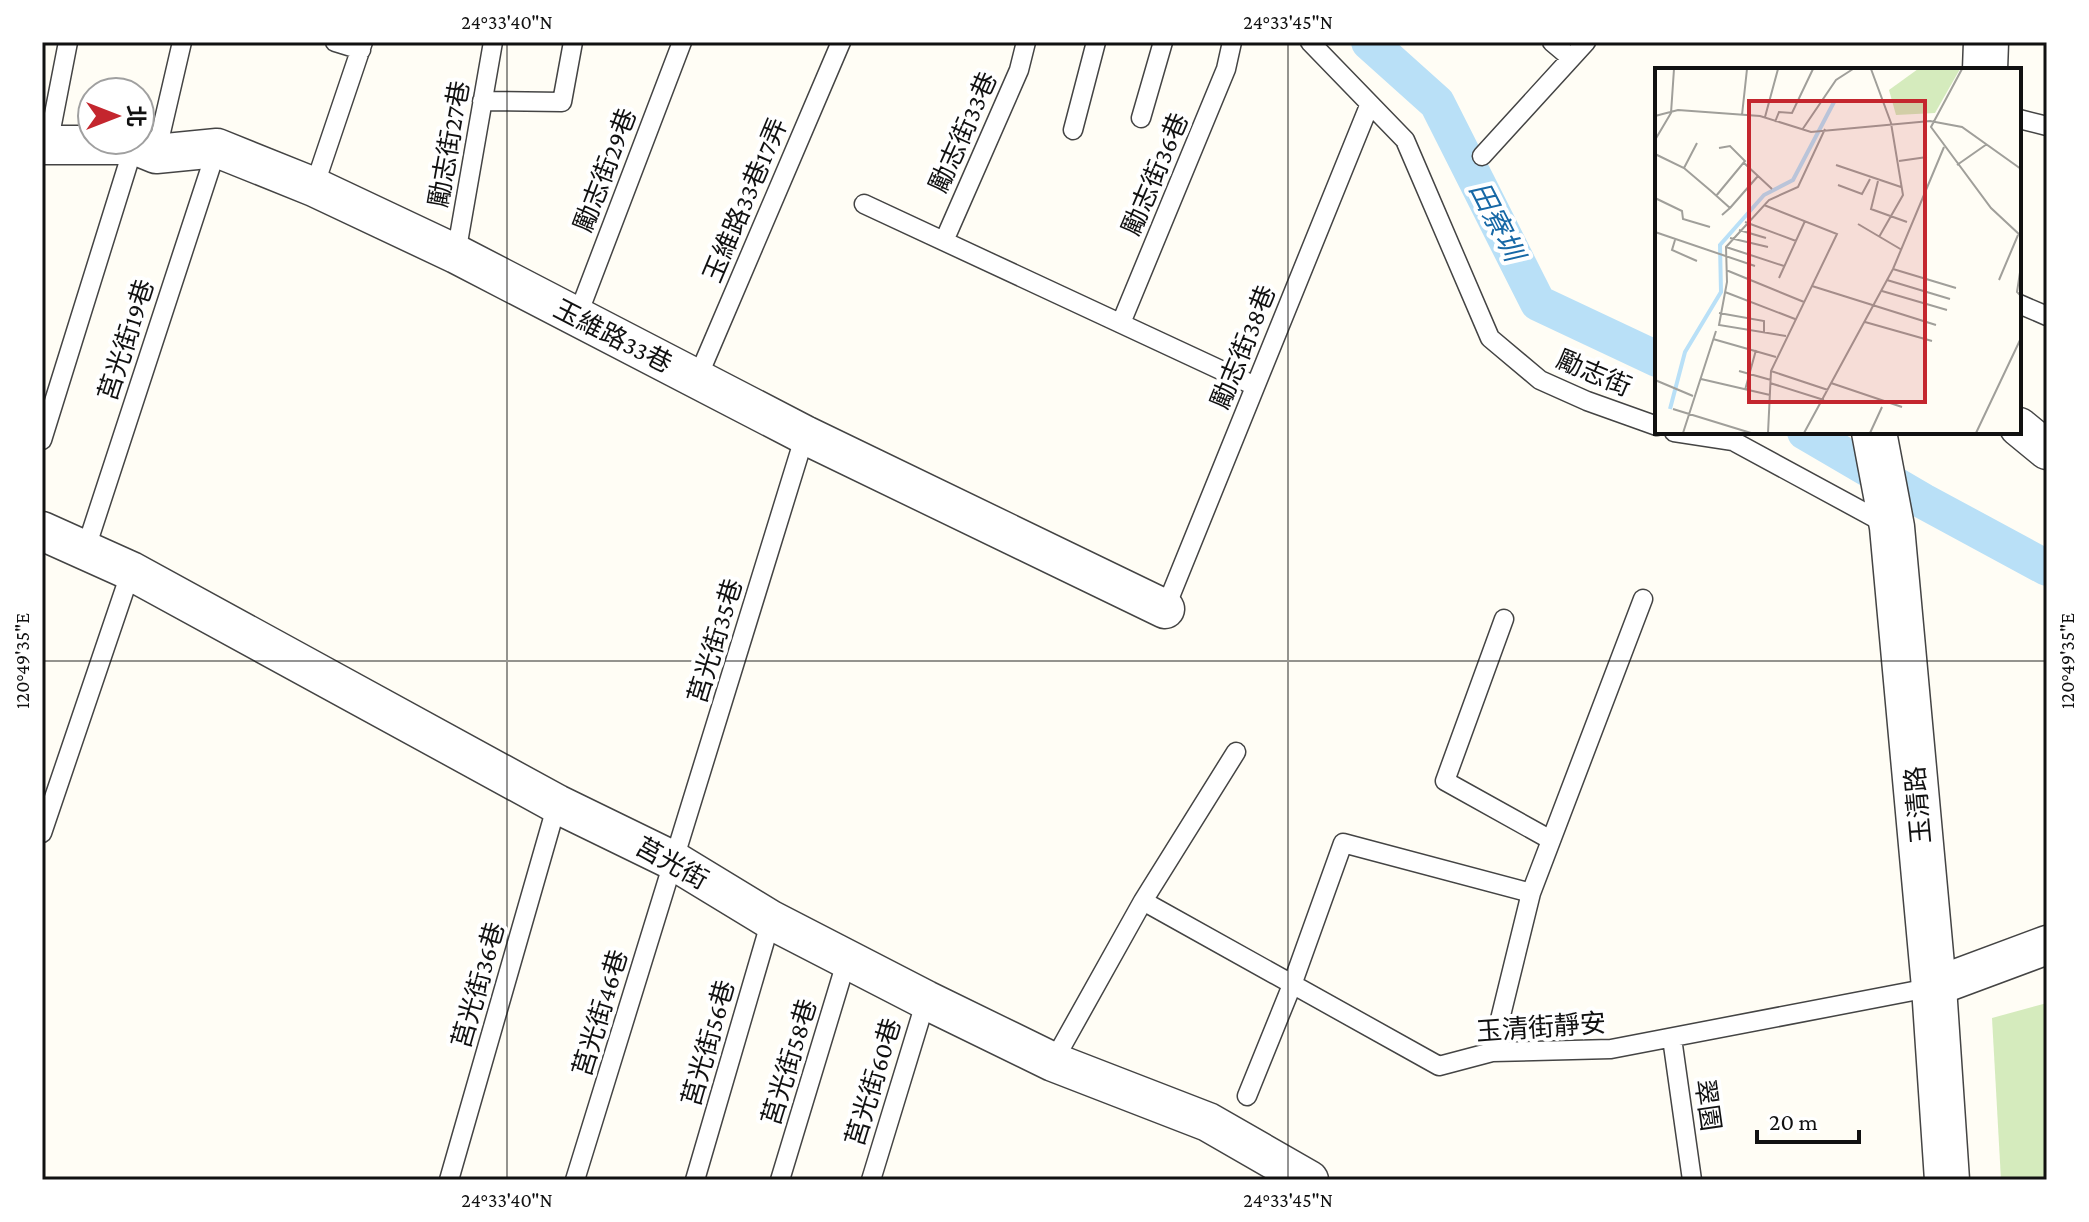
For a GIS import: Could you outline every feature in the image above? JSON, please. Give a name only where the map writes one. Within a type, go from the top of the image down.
[{"type":"street","points":[[1985,68],[1986,42]]},
{"type":"street","name":"玉維路33巷","points":[[45,145],[76,147]]},
{"type":"street","name":"玉維路33巷","points":[[156,150],[217,148],[314,187],[456,254],[805,435],[1165,609]]},
{"type":"street","points":[[2021,429],[2047,450]]},
{"type":"street","name":"玉清路","points":[[1874,434],[1892,527],[1934,987],[1947,1180]]},
{"type":"street","name":"莒光街","points":[[42,531],[86,548],[131,571],[557,804],[674,861],[771,920],[926,1000],[1053,1062],[1208,1122],[1309,1180]]},
{"type":"street","points":[[1934,987],[2047,945]]},
{"type":"lane","points":[[45,145],[68,42]]},
{"type":"lane","points":[[156,118],[182,42]]},
{"type":"lane","points":[[314,187],[362,46],[335,42]]},
{"type":"lane","name":"勵志街27巷","points":[[456,254],[493,42]]},
{"type":"lane","points":[[482,101],[562,102],[573,42]]},
{"type":"lane","name":"勵志街29巷","points":[[577,317],[682,42]]},
{"type":"lane","name":"玉維路33巷17弄","points":[[697,379],[841,42]]},
{"type":"lane","name":"勵志街33巷","points":[[944,241],[1019,70],[1026,42]]},
{"type":"lane","points":[[1073,130],[1096,42]]},
{"type":"lane","points":[[1141,118],[1163,42]]},
{"type":"lane","name":"勵志街36巷","points":[[1121,323],[1226,69],[1232,42]]},
{"type":"lane","name":"勵志街","points":[[1310,42],[1405,140],[1490,338],[1540,380],[1655,425]]},
{"type":"lane","points":[[1552,42],[1571,58]]},
{"type":"lane","points":[[1482,156],[1586,42]]},
{"type":"lane","name":"勵志街38巷","points":[[1165,609],[1369,106]]},
{"type":"lane","points":[[2021,120],[2047,126]]},
{"type":"lane","name":"莒光街19巷","points":[[86,548],[217,148]]},
{"type":"lane","points":[[42,440],[143,156]]},
{"type":"lane","points":[[864,204],[1255,386]]},
{"type":"lane","points":[[2021,305],[2047,316]]},
{"type":"lane","points":[[1687,434],[1733,441],[1892,527]]},
{"type":"lane","name":"莒光街35巷","points":[[674,861],[805,435]]},
{"type":"lane","points":[[42,833],[131,571]]},
{"type":"lane","points":[[1492,1052],[1531,893],[1643,599]]},
{"type":"lane","points":[[1504,619],[1445,781],[1551,840]]},
{"type":"lane","points":[[1053,1062],[1143,901],[1236,752]]},
{"type":"lane","name":"莒光街36巷","points":[[449,1180],[557,804]]},
{"type":"lane","points":[[1247,1096],[1292,985],[1343,843],[1531,893]]},
{"type":"lane","name":"莒光街46巷","points":[[575,1180],[674,861]]},
{"type":"lane","name":"玉清街靜安","points":[[1143,901],[1439,1066],[1492,1052],[1611,1049],[1934,987]]},
{"type":"lane","name":"莒光街56巷","points":[[695,1180],[771,920]]},
{"type":"lane","name":"莒光街58巷","points":[[780,1180],[847,959]]},
{"type":"lane","name":"莒光街60巷","points":[[871,1180],[926,1000]]},
{"type":"lane","name":"翠園","points":[[1672,1038],[1692,1180]]},
{"type":"green space","points":[[2047,1003],[2047,1180],[2001,1180],[1992,1018]]},
{"type":"waterway","name":"田寮圳","points":[[1369,42],[1437,103],[1538,303],[1655,358]]},
{"type":"waterway","name":"田寮圳","points":[[1808,434],[2047,568]]}]
